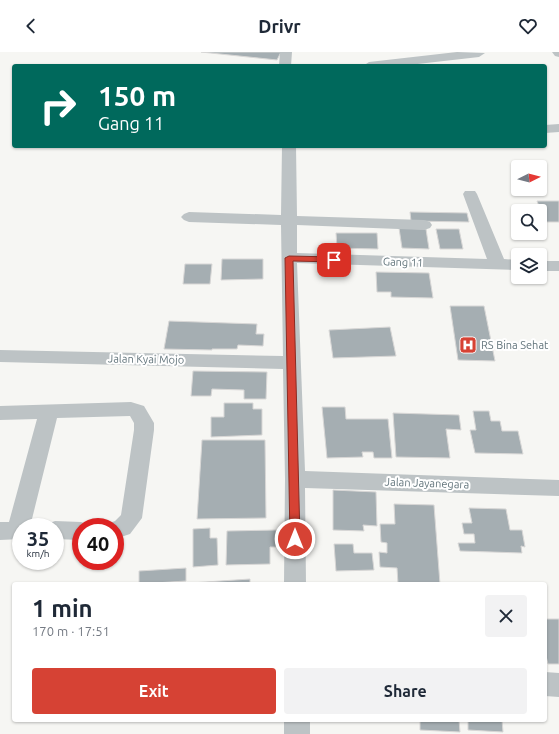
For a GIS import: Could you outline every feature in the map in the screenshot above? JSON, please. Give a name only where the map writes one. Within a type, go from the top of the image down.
[{"type":"street","points":[[285,64],[286,52]]},
{"type":"street","points":[[385,64],[479,53]]},
{"type":"street","points":[[547,129],[559,128]]},
{"type":"street","points":[[289,148],[289,258],[295,478],[295,582]]},
{"type":"street","points":[[470,194],[498,265]]},
{"type":"street","points":[[189,217],[290,219],[424,225]]},
{"type":"street","name":"Gang 11","points":[[289,258],[511,265]]},
{"type":"street","points":[[547,266],[559,266]]},
{"type":"street","name":"Jalan Kyai Mojo","points":[[0,356],[292,363]]},
{"type":"street","points":[[0,413],[131,409],[137,411],[144,423],[124,519]]},
{"type":"street","points":[[17,518],[49,412]]},
{"type":"street","name":"Jalan Jayanegara","points":[[295,478],[559,488]]},
{"type":"street","points":[[547,684],[559,685]]},
{"type":"street","points":[[297,722],[297,734]]},
{"type":"building","points":[[201,52],[281,52],[277,60]]},
{"type":"building","points":[[537,201],[559,201],[559,222],[547,222],[547,204],[538,204]]},
{"type":"building","points":[[410,212],[467,213],[469,222],[411,221]]},
{"type":"building","points":[[399,228],[426,229],[429,249],[402,248]]},
{"type":"building","points":[[436,229],[459,229],[463,249],[440,249]]},
{"type":"building","points":[[336,233],[377,233],[378,249],[337,248]]},
{"type":"building","points":[[222,259],[263,259],[263,279],[221,280]]},
{"type":"building","points":[[185,264],[212,264],[210,284],[183,284]]},
{"type":"building","points":[[376,272],[429,273],[433,298],[391,297],[391,292],[377,292]]},
{"type":"building","points":[[450,306],[484,306],[495,361],[458,360]]},
{"type":"building","points":[[169,321],[257,324],[256,334],[264,334],[263,346],[238,345],[237,349],[212,350],[164,349]]},
{"type":"building","points":[[390,327],[396,356],[333,358],[329,330]]},
{"type":"building","points":[[193,371],[267,372],[266,399],[244,399],[244,390],[212,389],[211,396],[191,396]]},
{"type":"building","points":[[224,403],[253,403],[253,409],[262,409],[262,435],[211,437],[211,417],[224,417]]},
{"type":"building","points":[[322,407],[345,407],[346,419],[388,419],[392,458],[374,458],[373,452],[362,452],[363,457],[327,458]]},
{"type":"building","points":[[473,411],[489,411],[491,421],[500,421],[502,431],[518,431],[523,454],[475,453],[470,430],[476,430]]},
{"type":"building","points":[[393,413],[459,415],[461,430],[446,429],[450,458],[396,457]]},
{"type":"building","points":[[202,440],[265,440],[266,518],[197,519]]},
{"type":"building","points":[[333,490],[376,492],[377,526],[363,525],[364,531],[333,530]]},
{"type":"building","points":[[394,504],[434,505],[440,582],[398,582],[397,568],[380,567],[379,552],[387,553],[387,543],[381,542],[380,524],[395,524]]},
{"type":"building","points":[[469,508],[506,509],[510,530],[522,530],[525,547],[521,546],[522,553],[460,551],[458,543],[475,543],[474,534],[464,534],[462,523],[472,523]]},
{"type":"building","points":[[210,528],[210,538],[217,538],[218,565],[193,567],[193,529]]},
{"type":"building","points":[[276,530],[276,547],[270,547],[270,564],[226,565],[227,531]]},
{"type":"building","points":[[334,544],[353,544],[354,553],[372,553],[374,570],[336,571]]},
{"type":"building","points":[[186,568],[186,581],[139,582],[139,571]]},
{"type":"building","points":[[250,579],[250,582],[206,582]]},
{"type":"building","points":[[547,619],[559,619],[559,664],[548,664]]},
{"type":"building","points":[[420,722],[459,722],[460,732],[420,730]]},
{"type":"building","points":[[468,722],[502,722],[503,732],[468,730]]},
{"type":"place","name":"RS Bina Sehat","points":[[468,345]]},
{"type":"route","points":[[295,539],[289,258],[334,260]]}]
